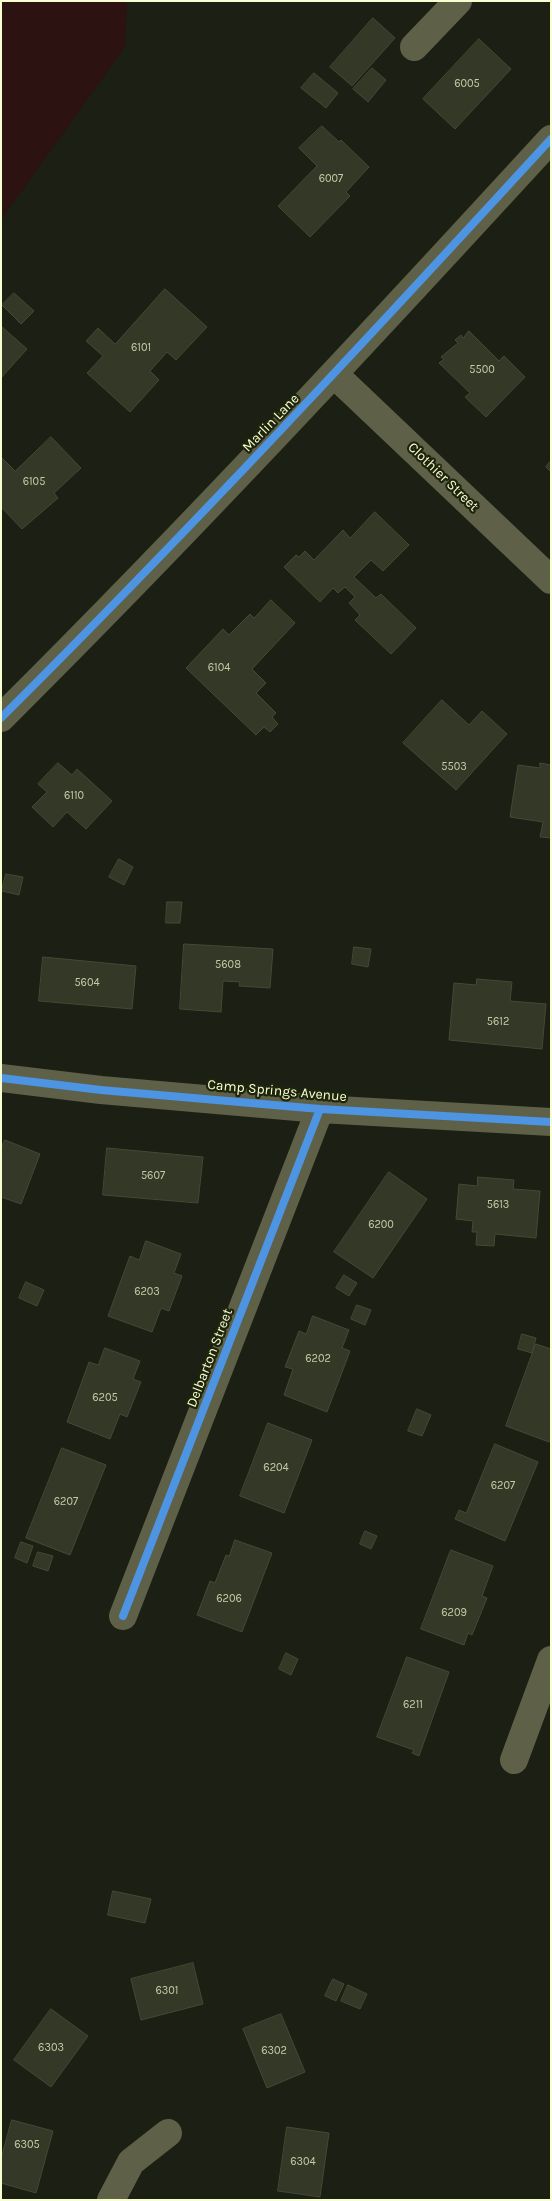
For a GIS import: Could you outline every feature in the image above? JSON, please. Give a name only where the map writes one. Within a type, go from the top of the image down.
[{"type":"street","points":[[414,47],[458,1]]},
{"type":"street","name":"Marlin Lane","points":[[1,718],[109,610],[335,375],[551,139]]},
{"type":"street","name":"Clothier Street","points":[[335,375],[551,580]]},
{"type":"street","name":"Camp Springs Avenue","points":[[1,1078],[101,1090],[237,1100],[320,1109],[551,1122]]},
{"type":"street","name":"Delbarton Street","points":[[123,1616],[320,1109]]},
{"type":"street","points":[[514,1760],[551,1660]]},
{"type":"street","points":[[111,2200],[131,2162],[168,2133]]},
{"type":"shaded area","points":[[1,1],[127,1],[125,47],[1,220]]},
{"type":"building","points":[[373,18],[395,38],[352,86],[330,67]]},
{"type":"building","points":[[479,39],[511,69],[455,129],[423,99]]},
{"type":"building","points":[[372,68],[386,80],[368,102],[353,89]]},
{"type":"building","points":[[314,73],[338,93],[326,108],[301,88]]},
{"type":"building","points":[[322,126],[339,142],[341,140],[369,167],[346,192],[350,196],[310,237],[278,206],[317,166],[299,148]]},
{"type":"building","points":[[165,289],[207,327],[176,360],[167,352],[150,371],[159,380],[130,412],[87,373],[103,356],[86,341],[98,328],[115,344]]},
{"type":"building","points":[[14,293],[34,311],[21,324],[2,305]]},
{"type":"building","points":[[1,326],[27,349],[1,378]]},
{"type":"building","points":[[469,331],[499,361],[504,356],[525,377],[486,417],[465,397],[470,393],[439,363],[444,359],[441,357],[458,343],[455,340],[461,335],[463,338]]},
{"type":"building","points":[[51,437],[81,468],[54,493],[58,498],[22,529],[1,507],[1,457],[15,471]]},
{"type":"building","points":[[551,461],[551,472],[546,467]]},
{"type":"building","points":[[375,512],[409,545],[383,571],[371,560],[354,577],[376,598],[381,594],[416,628],[391,654],[355,620],[360,615],[349,603],[355,597],[345,587],[338,593],[333,588],[320,602],[284,567],[296,555],[299,557],[305,551],[314,560],[343,530],[350,538]]},
{"type":"building","points":[[271,600],[295,623],[252,669],[266,683],[256,693],[276,713],[272,717],[278,724],[270,732],[264,727],[256,735],[186,668],[223,629],[229,635],[250,614],[254,618]]},
{"type":"building","points":[[442,700],[469,725],[482,711],[507,734],[456,790],[403,743]]},
{"type":"building","points":[[58,763],[72,775],[77,769],[112,801],[86,829],[67,812],[53,827],[32,807],[47,792],[38,784]]},
{"type":"building","points":[[540,763],[551,765],[551,838],[540,837],[543,822],[510,817],[518,765],[540,768]]},
{"type":"building","points":[[119,859],[133,867],[124,885],[109,877]]},
{"type":"building","points":[[6,874],[23,877],[19,895],[2,891]]},
{"type":"building","points":[[167,902],[182,902],[180,923],[166,923]]},
{"type":"building","points":[[184,944],[273,949],[270,988],[239,986],[240,982],[223,981],[221,1012],[180,1009]]},
{"type":"building","points":[[354,947],[371,949],[368,967],[352,964]]},
{"type":"building","points":[[43,957],[136,966],[132,1009],[39,1001]]},
{"type":"building","points":[[477,979],[512,982],[510,1001],[546,1004],[542,1049],[449,1040],[454,983],[476,985]]},
{"type":"building","points":[[5,1140],[40,1154],[21,1204],[1,1197],[1,1149]]},
{"type":"building","points":[[107,1148],[203,1157],[198,1203],[103,1195]]},
{"type":"building","points":[[389,1172],[427,1199],[373,1278],[334,1252]]},
{"type":"building","points":[[478,1177],[514,1180],[513,1189],[540,1191],[536,1238],[495,1234],[494,1246],[476,1245],[477,1232],[472,1232],[473,1221],[456,1219],[459,1184],[477,1186]]},
{"type":"building","points":[[146,1241],[181,1254],[174,1273],[182,1276],[169,1311],[161,1308],[152,1332],[108,1316],[130,1256],[139,1260]]},
{"type":"building","points":[[344,1275],[357,1283],[349,1296],[336,1288]]},
{"type":"building","points":[[26,1282],[44,1290],[37,1306],[19,1298]]},
{"type":"building","points":[[357,1305],[371,1310],[365,1325],[351,1319]]},
{"type":"building","points":[[313,1316],[349,1330],[342,1348],[350,1351],[327,1412],[284,1395],[293,1369],[285,1367],[299,1331],[306,1334]]},
{"type":"building","points":[[522,1334],[536,1338],[532,1353],[518,1349]]},
{"type":"building","points":[[536,1344],[551,1349],[551,1437],[549,1442],[506,1426]]},
{"type":"building","points":[[105,1348],[140,1361],[133,1379],[141,1382],[127,1417],[120,1414],[110,1439],[67,1422],[89,1362],[98,1365]]},
{"type":"building","points":[[417,1409],[431,1415],[422,1436],[408,1431]]},
{"type":"building","points":[[268,1423],[312,1440],[284,1513],[240,1496]]},
{"type":"building","points":[[495,1444],[538,1462],[505,1541],[455,1519],[459,1510],[466,1513]]},
{"type":"building","points":[[62,1448],[106,1465],[70,1555],[26,1538]]},
{"type":"building","points":[[365,1531],[377,1536],[371,1549],[360,1544]]},
{"type":"building","points":[[235,1540],[272,1553],[242,1632],[197,1615],[210,1581],[215,1583],[226,1555],[229,1556]]},
{"type":"building","points":[[21,1542],[33,1546],[27,1563],[15,1558]]},
{"type":"building","points":[[451,1550],[493,1566],[482,1596],[487,1598],[472,1635],[468,1633],[464,1645],[421,1629]]},
{"type":"building","points":[[38,1552],[53,1556],[48,1571],[33,1566]]},
{"type":"building","points":[[286,1653],[298,1659],[291,1675],[279,1669]]},
{"type":"building","points":[[407,1657],[449,1672],[419,1756],[412,1753],[414,1750],[377,1737]]},
{"type":"building","points":[[113,1891],[151,1899],[145,1923],[108,1915]]},
{"type":"building","points":[[193,1963],[203,2004],[141,2020],[131,1979]]},
{"type":"building","points":[[333,1979],[344,1984],[336,2001],[325,1996]]},
{"type":"building","points":[[348,1985],[367,1994],[360,2009],[341,2001]]},
{"type":"building","points":[[51,2009],[88,2036],[51,2087],[14,2060]]},
{"type":"building","points":[[281,2014],[305,2072],[267,2088],[243,2029]]},
{"type":"building","points":[[12,2120],[53,2131],[36,2193],[1,2183],[1,2159]]},
{"type":"building","points":[[287,2127],[329,2133],[320,2197],[278,2191]]},
{"type":"cycle path","points":[[1,718],[279,432],[551,139]]},
{"type":"cycle path","points":[[1,1078],[101,1090],[320,1109],[551,1122]]},
{"type":"cycle path","points":[[123,1616],[320,1109]]}]
